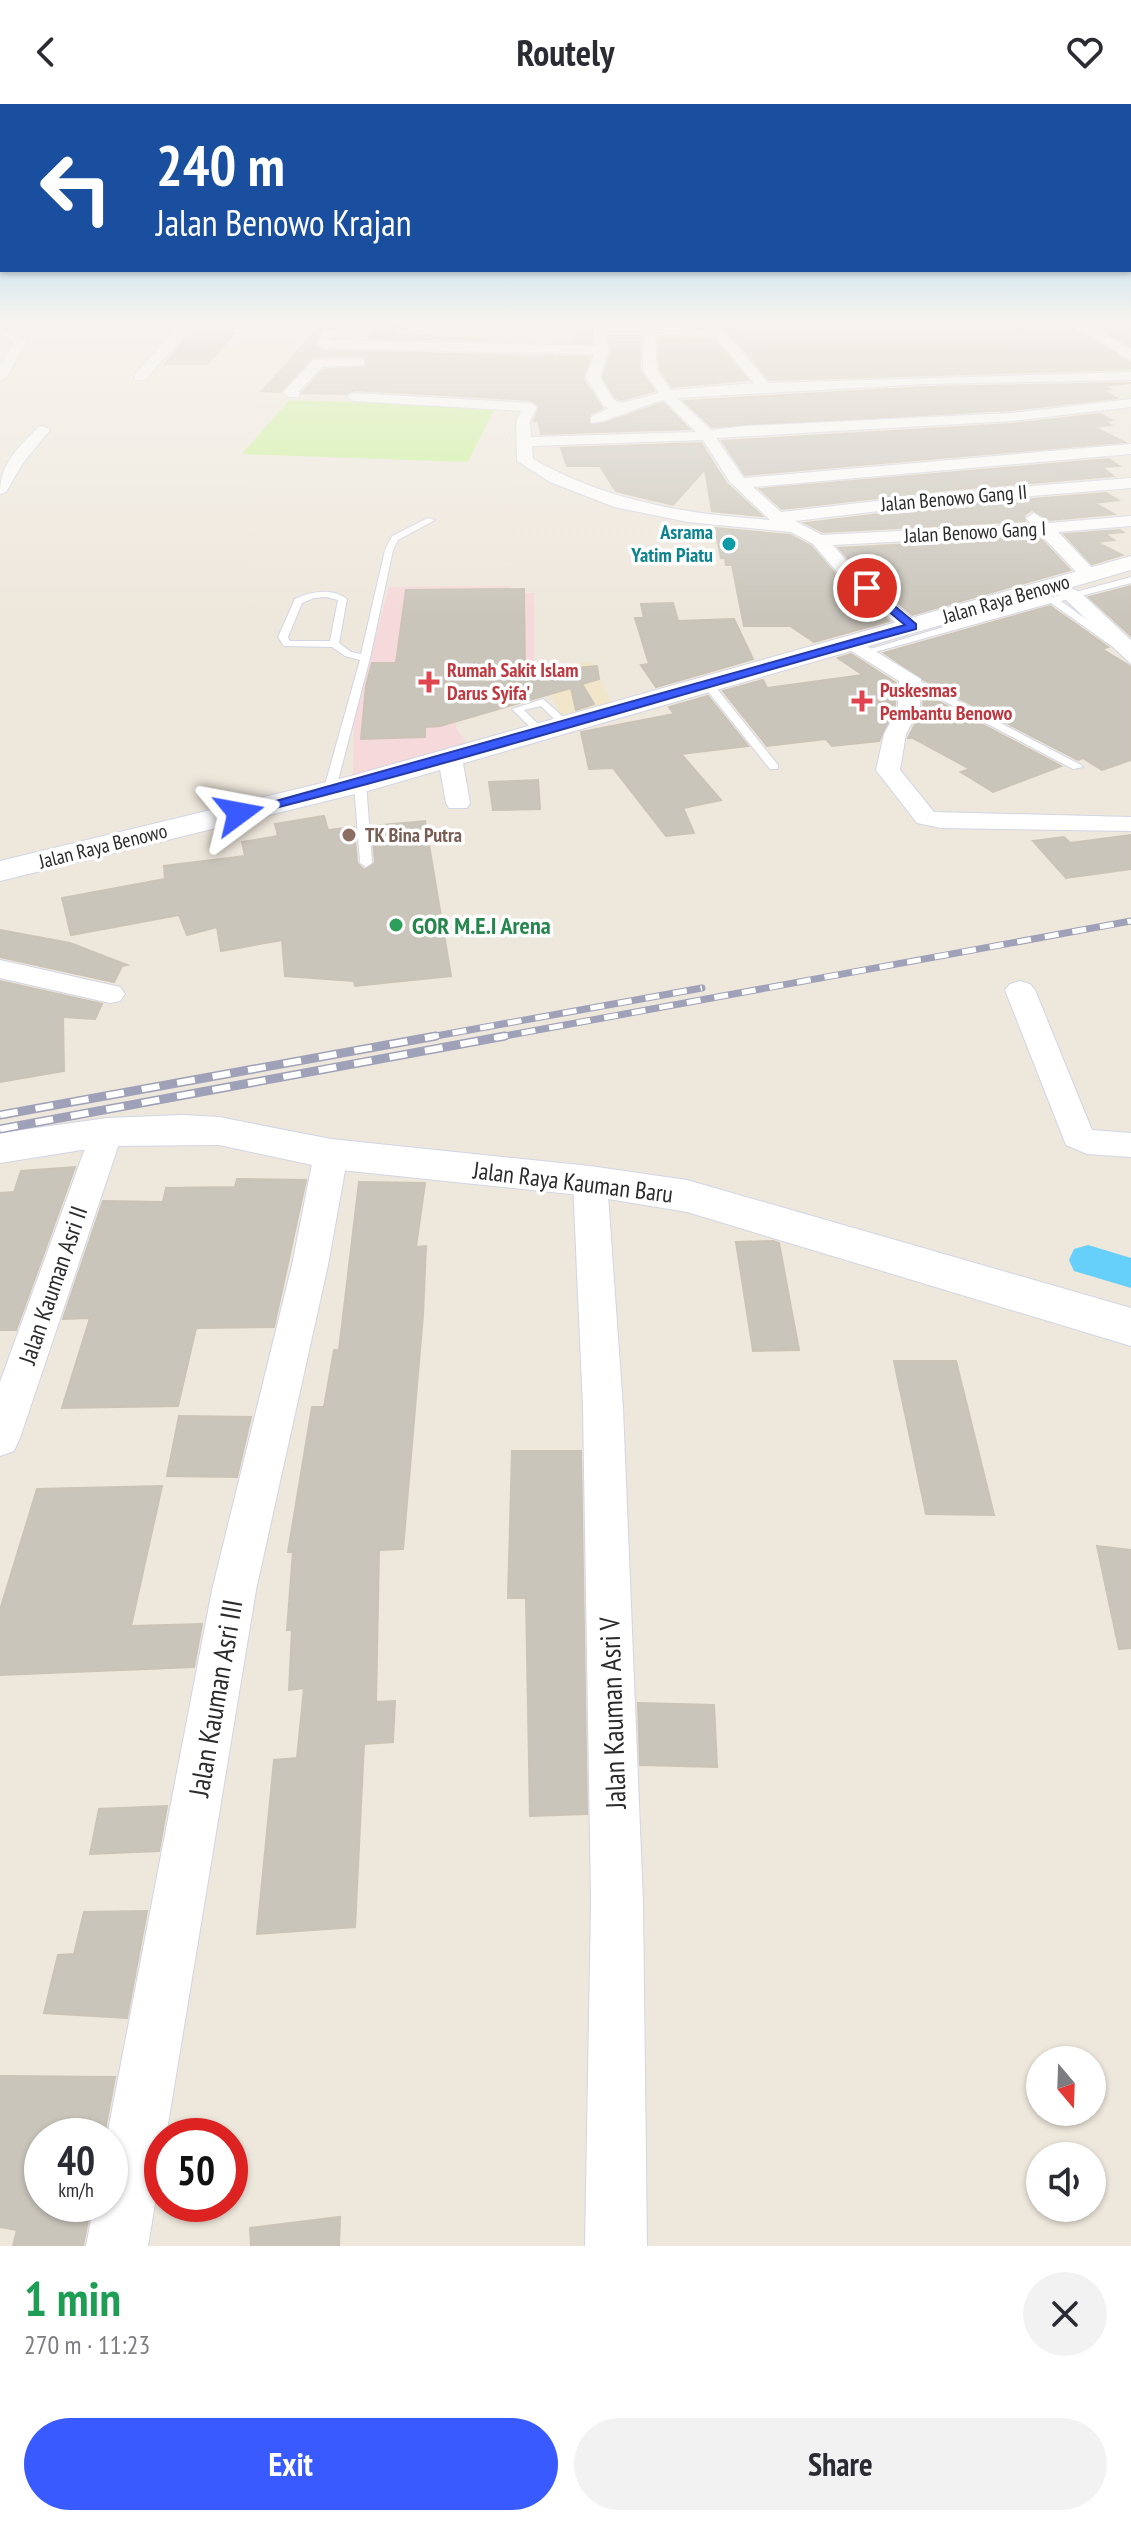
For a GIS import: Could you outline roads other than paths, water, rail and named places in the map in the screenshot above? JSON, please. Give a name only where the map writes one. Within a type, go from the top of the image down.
[{"type":"main road","name":"Jalan Raya Benowo","points":[[0,871],[329,792],[706,682],[859,647],[912,627],[1062,592],[1128,571]]},
{"type":"street","points":[[529,420],[524,442],[525,461],[571,487],[609,501],[691,518],[784,522]]},
{"type":"street","points":[[679,420],[701,423],[881,424],[956,420]]},
{"type":"street","points":[[697,420],[740,483],[784,522],[819,540],[840,564],[912,627]]},
{"type":"street","points":[[877,420],[927,466],[966,496]]},
{"type":"street","points":[[524,442],[645,441],[701,423]]},
{"type":"street","points":[[0,489],[16,461],[43,430]]},
{"type":"street","points":[[740,483],[1131,449]]},
{"type":"street","name":"Jalan Benowo Gang II","points":[[784,522],[966,496],[1131,483]]},
{"type":"street","points":[[1008,494],[1044,528],[1062,592],[1123,634],[1131,651]]},
{"type":"street","name":"Jalan Benowo Gang I","points":[[819,540],[1131,521]]},
{"type":"street","points":[[859,647],[910,679],[909,708],[895,734],[888,770],[926,818],[941,821],[1131,824]]},
{"type":"street","points":[[450,758],[458,803]]},
{"type":"street","points":[[0,969],[110,994]]},
{"type":"street","points":[[1020,990],[1078,1137],[1087,1142],[1131,1145]]},
{"type":"street","name":"Jalan Raya Kauman Baru","points":[[0,1148],[107,1132],[219,1131],[331,1154],[590,1181],[687,1196],[1131,1327]]},
{"type":"street","name":"Jalan Kauman Asri II","points":[[0,1438],[107,1132]]},
{"type":"street","name":"Jalan Kauman Asri III","points":[[117,2246],[234,1590],[310,1265],[331,1154]]},
{"type":"street","name":"Jalan Kauman Asri V","points":[[590,1181],[603,1408],[617,1902],[616,2246]]},
{"type":"lane","points":[[329,792],[365,658],[389,550],[399,535],[431,520]]},
{"type":"lane","points":[[859,647],[1062,592],[1131,661]]},
{"type":"lane","points":[[334,644],[343,599],[335,595],[319,595],[298,601],[283,640],[293,645],[334,644],[348,654],[365,658]]},
{"type":"lane","points":[[910,679],[1077,767]]},
{"type":"lane","points":[[706,682],[774,767]]},
{"type":"lane","points":[[360,783],[366,863]]},
{"type":"waterway","points":[[1088,1260],[1131,1273]]},
{"type":"railway","points":[[494,1038],[1131,921]]},
{"type":"railway","points":[[425,1038],[702,988]]},
{"type":"railway","points":[[0,1115],[436,1036]]},
{"type":"railway","points":[[0,1129],[505,1036]]},
{"type":"place","name":"Asrama Yatim Piatu","points":[[729,544]]},
{"type":"place","name":"Rumah Sakit Islam Darus Syifa'","points":[[429,682]]},
{"type":"place","name":"Puskesmas Pembantu Benowo","points":[[862,701]]},
{"type":"place","name":"TK Bina Putra","points":[[349,835]]},
{"type":"place","name":"GOR M.E.I Arena","points":[[396,925]]}]
